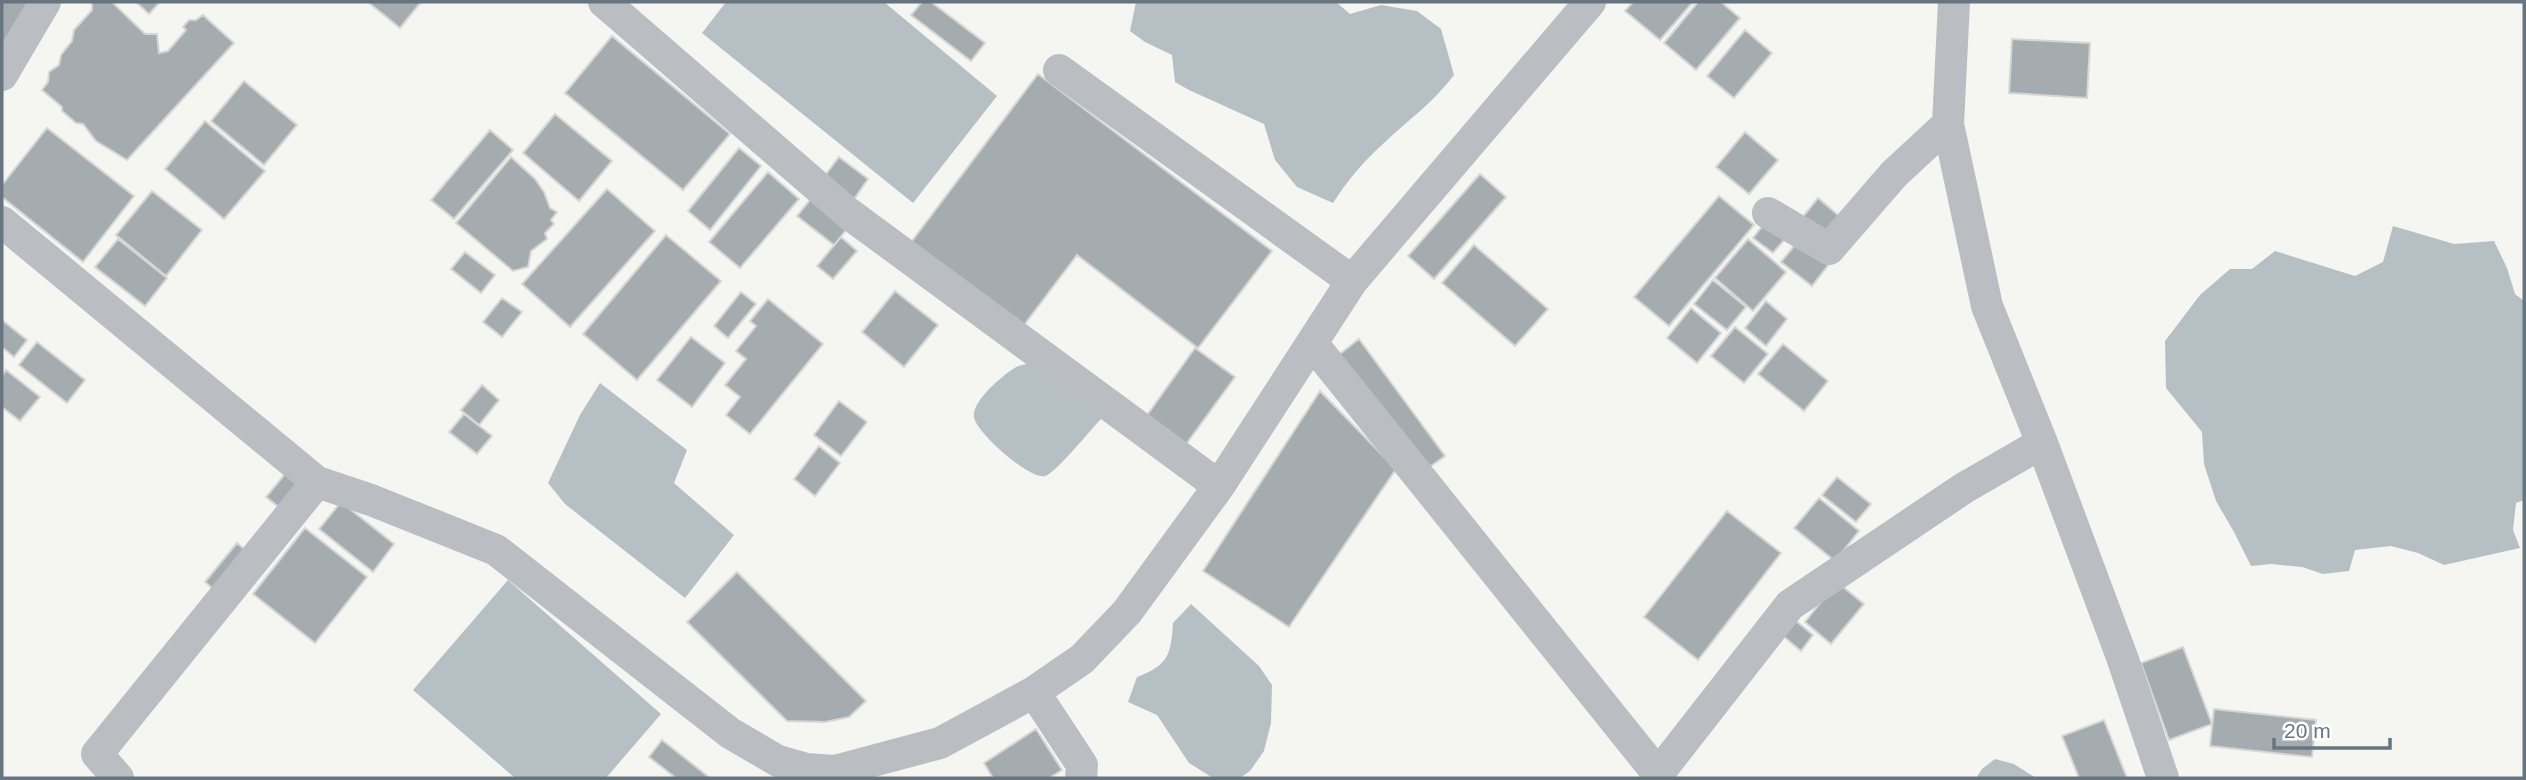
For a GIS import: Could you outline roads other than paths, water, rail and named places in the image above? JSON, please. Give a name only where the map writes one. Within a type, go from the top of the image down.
[{"type":"street","points":[[2,75],[45,2]]},
{"type":"street","points":[[604,2],[848,213],[1219,486]]},
{"type":"street","points":[[2,222],[317,482],[371,500],[496,550],[730,733],[778,761],[806,769],[835,771],[940,743],[1034,692],[1082,659],[1127,612],[1219,486],[1352,281],[1590,2]]},
{"type":"street","points":[[1954,2],[1948,124],[1987,306],[2042,443],[2122,657],[2163,778]]},
{"type":"street","points":[[1059,70],[1352,281]]},
{"type":"street","points":[[1768,213],[1829,248],[1894,174],[1948,124]]},
{"type":"street","points":[[1312,343],[1656,776],[1790,605],[1964,488],[2042,443]]},
{"type":"street","points":[[118,778],[97,754],[317,482]]},
{"type":"street","points":[[1034,692],[1082,765],[1082,778]]}]
